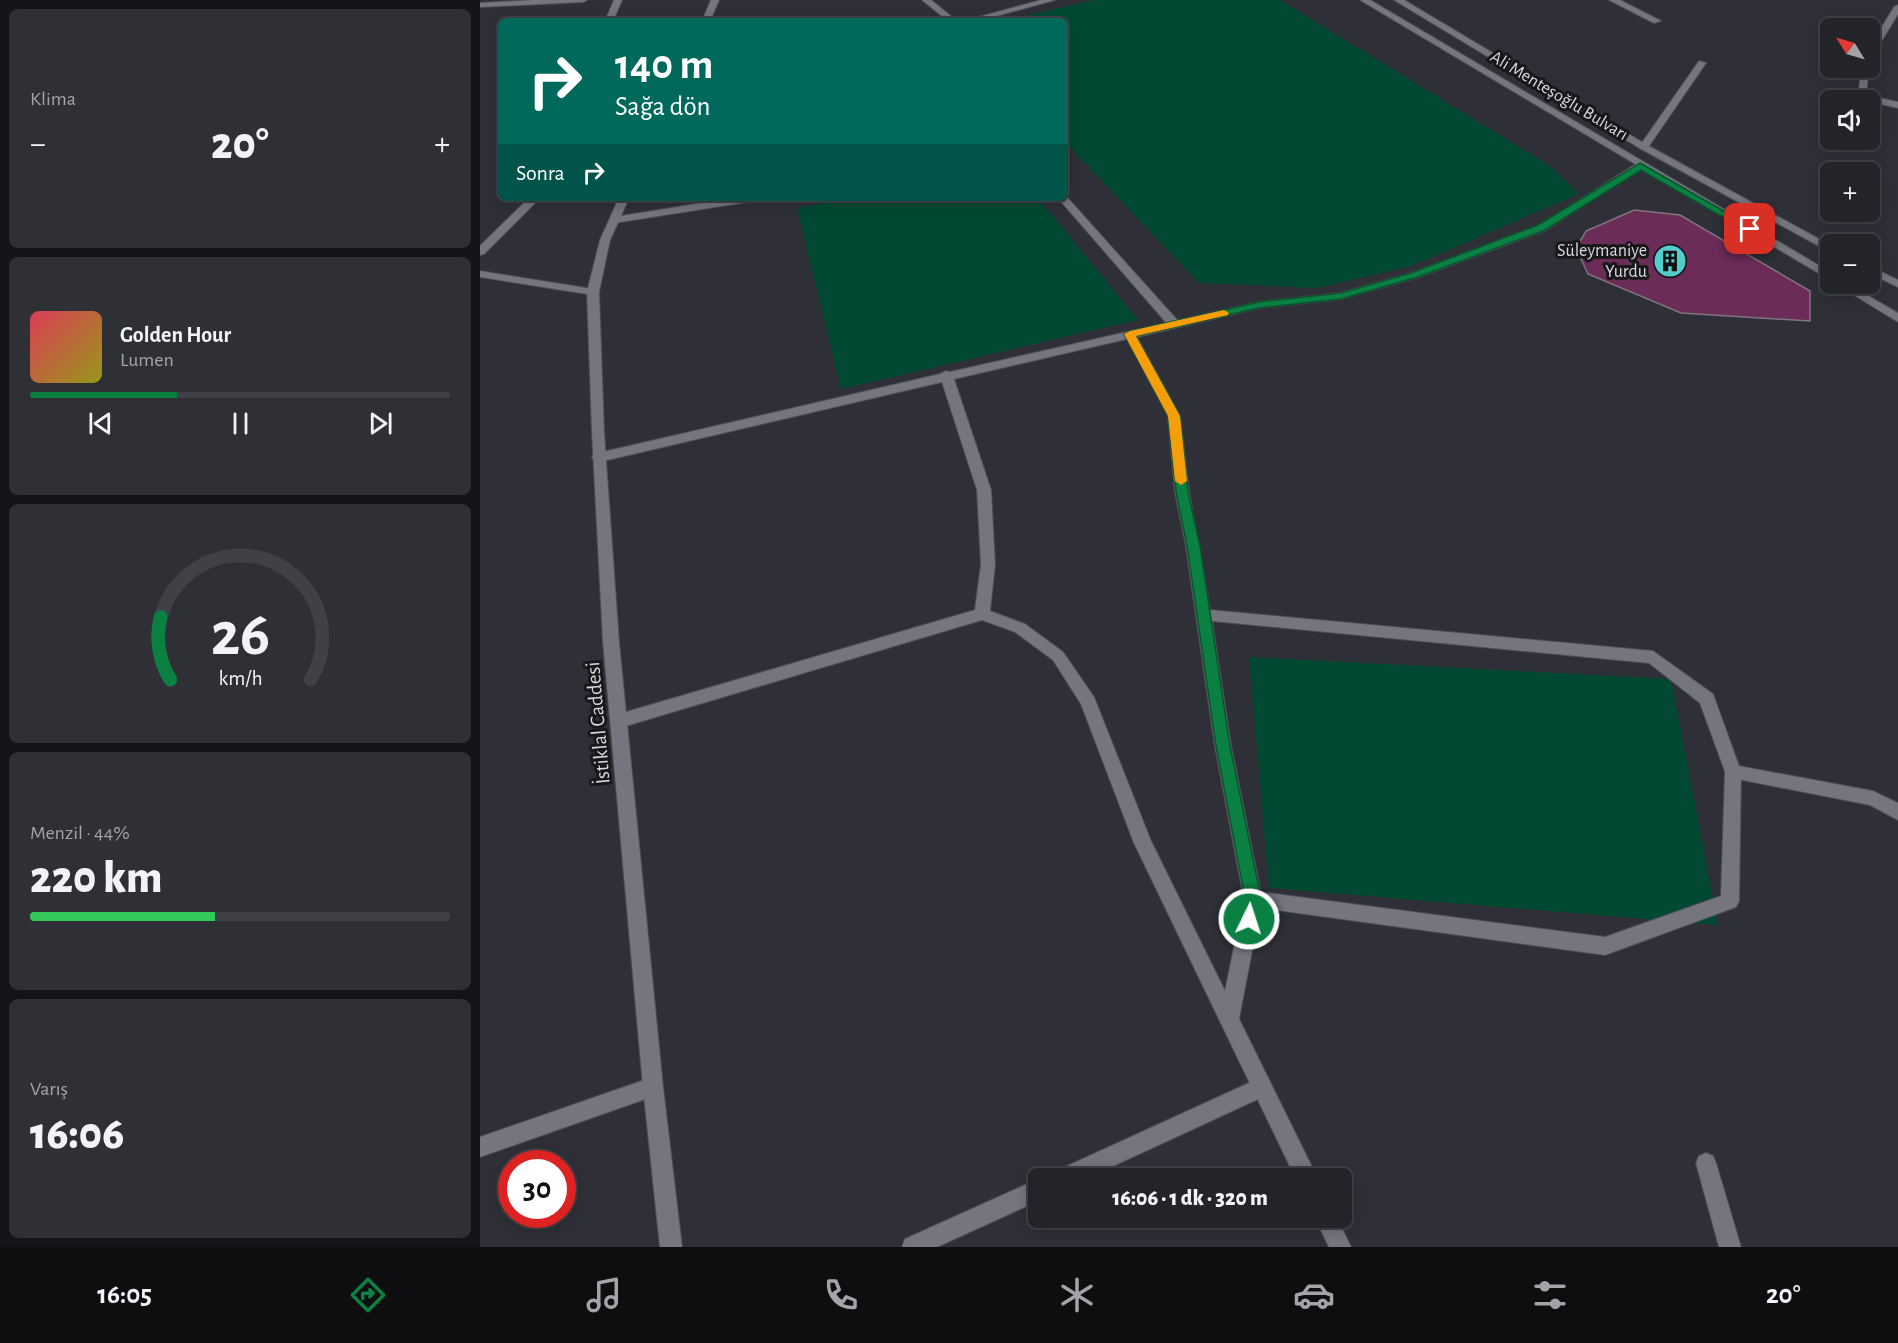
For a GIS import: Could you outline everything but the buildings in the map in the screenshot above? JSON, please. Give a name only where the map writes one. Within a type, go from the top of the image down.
[{"type":"street","points":[[481,2],[583,0]]},
{"type":"street","points":[[610,18],[618,0]]},
{"type":"street","points":[[706,18],[715,0]]},
{"type":"street","points":[[926,0],[949,18]]},
{"type":"street","points":[[980,18],[1051,0]]},
{"type":"street","name":"Ali Menteşoğlu Bulvarı","points":[[1364,0],[1820,271]]},
{"type":"street","name":"Ali Menteşoğlu Bulvarı","points":[[1398,0],[1644,147],[1820,244]]},
{"type":"street","points":[[1612,0],[1657,21]]},
{"type":"street","points":[[1880,36],[1898,5],[1889,0]]},
{"type":"street","points":[[1644,147],[1702,63]]},
{"type":"street","points":[[1864,78],[1861,97],[1898,105]]},
{"type":"street","points":[[599,457],[946,375],[1259,305],[1341,296],[1415,275],[1542,228],[1640,166]]},
{"type":"street","points":[[480,252],[532,201]]},
{"type":"street","name":"İstiklal Caddesi","points":[[623,201],[605,240],[593,292],[599,457],[611,642],[653,1087],[671,1247]]},
{"type":"street","points":[[614,220],[734,201]]},
{"type":"street","points":[[1066,201],[1174,324]]},
{"type":"street","points":[[480,274],[593,292]]},
{"type":"street","points":[[1880,275],[1898,284]]},
{"type":"street","points":[[1858,294],[1898,318]]},
{"type":"street","points":[[1130,334],[1174,416],[1182,492],[1193,546],[1223,746],[1253,898],[1229,1019]]},
{"type":"street","points":[[946,375],[984,490],[988,564],[982,614]]},
{"type":"street","points":[[619,721],[982,614],[1020,628],[1058,656],[1088,702],[1143,843],[1302,1168]]},
{"type":"street","points":[[1203,615],[1653,657],[1707,699],[1733,772],[1730,900],[1605,946],[1253,898]]},
{"type":"street","points":[[1733,772],[1873,798],[1898,812]]},
{"type":"street","points":[[480,1147],[653,1087]]},
{"type":"street","points":[[1085,1168],[1262,1087]]},
{"type":"street","points":[[1706,1162],[1730,1247]]},
{"type":"street","points":[[913,1247],[1028,1195]]},
{"type":"street","points":[[1331,1228],[1340,1247]]},
{"type":"green space","points":[[1093,0],[1280,0],[1550,166],[1579,194],[1411,266],[1317,288],[1199,283],[1068,145],[1068,18],[1017,18]]},
{"type":"green space","points":[[834,201],[1040,201],[1138,320],[841,389],[797,208]]},
{"type":"green space","points":[[1249,657],[1671,679],[1718,925],[1269,888]]},
{"type":"slow traffic","points":[[1181,481],[1174,416],[1130,334],[1224,313]]},
{"type":"place","name":"Süleymaniye Yurdu","points":[[1670,261]]},
{"type":"route","points":[[1249,919],[1253,898],[1223,746],[1193,546],[1182,492],[1174,416],[1130,334],[1259,305],[1341,296],[1415,275],[1542,228],[1640,166],[1750,229]]}]
